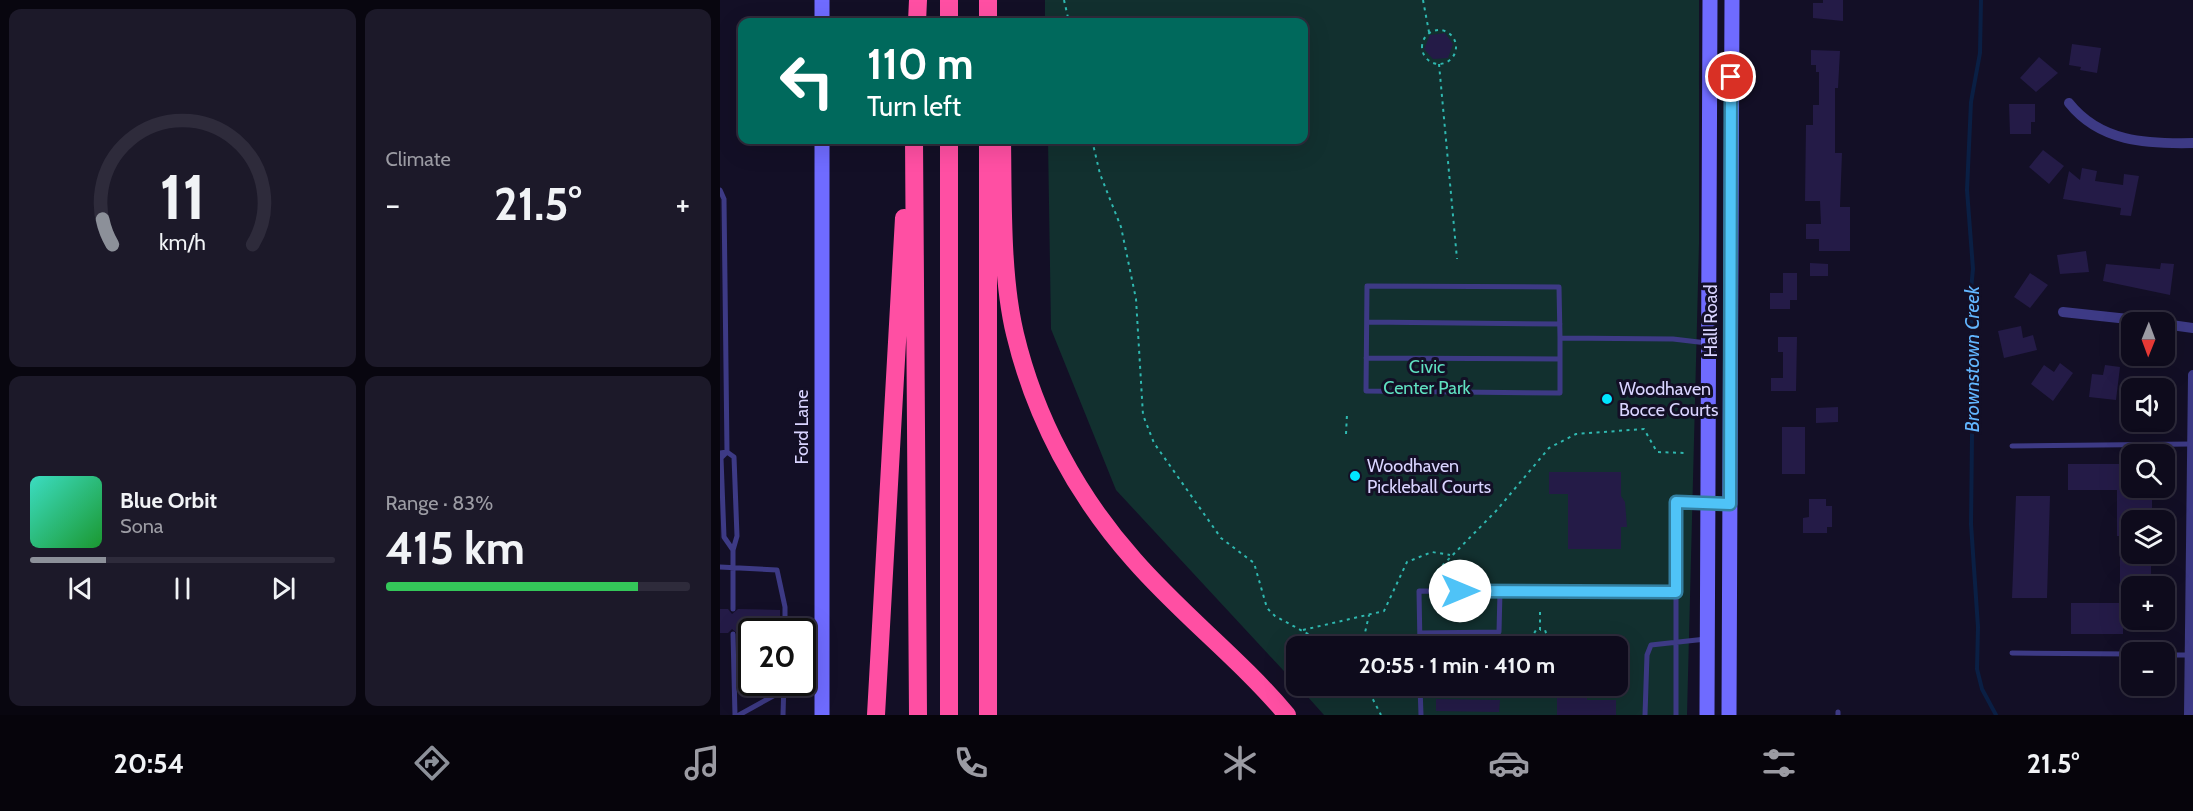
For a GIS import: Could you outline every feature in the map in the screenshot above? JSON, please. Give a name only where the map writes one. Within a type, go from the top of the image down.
[{"type":"highway","points":[[917,18],[918,0]]},
{"type":"highway","points":[[949,0],[949,18]]},
{"type":"highway","points":[[988,0],[988,18]]},
{"type":"highway","points":[[876,715],[906,170],[913,144]]},
{"type":"highway","points":[[914,144],[918,715]]},
{"type":"highway","points":[[949,144],[949,715]]},
{"type":"highway","points":[[988,144],[988,715]]},
{"type":"highway","points":[[1002,144],[1006,262],[1015,333],[1040,408],[1064,463],[1099,517],[1135,561],[1287,715]]},
{"type":"street","points":[[822,0],[822,18]]},
{"type":"street","name":"Hall Road","points":[[1707,715],[1710,0]]},
{"type":"street","name":"Hall Road","points":[[1729,715],[1732,0]]},
{"type":"street","points":[[1710,77],[1731,77]]},
{"type":"street","points":[[2069,103],[2078,114],[2101,130],[2127,140],[2193,143]]},
{"type":"street","name":"Ford Lane","points":[[822,144],[822,715]]},
{"type":"street","points":[[2063,312],[2121,318]]},
{"type":"street","points":[[2175,326],[2193,328]]},
{"type":"street","points":[[1709,343],[1730,343]]},
{"type":"street","points":[[2189,715],[2193,375]]},
{"type":"street","points":[[1708,639],[1729,639]]},
{"type":"lane","points":[[720,190],[724,199],[727,452],[721,458],[724,537],[733,550]]},
{"type":"lane","points":[[1367,286],[1559,286],[1560,393],[1366,391],[1367,322],[1367,286]]},
{"type":"lane","points":[[1367,322],[1560,324]]},
{"type":"lane","points":[[1560,338],[1673,339],[1709,343]]},
{"type":"lane","points":[[1366,357],[1560,359]]},
{"type":"lane","points":[[2012,446],[2191,444]]},
{"type":"lane","points":[[720,453],[727,452],[734,457],[737,536],[732,568],[733,609]]},
{"type":"lane","points":[[1676,715],[1676,502],[1730,504]]},
{"type":"lane","points":[[720,567],[777,570],[785,607],[785,618]]},
{"type":"lane","points":[[1500,591],[1499,632],[1420,633],[1419,591],[1500,591],[1676,592]]},
{"type":"lane","points":[[733,634],[737,715],[772,696]]},
{"type":"lane","points":[[1645,715],[1647,656],[1650,645],[1708,639]]},
{"type":"lane","points":[[2012,653],[2121,654]]},
{"type":"lane","points":[[2175,655],[2190,655]]},
{"type":"lane","points":[[783,696],[783,715]]},
{"type":"lane","points":[[1420,696],[1421,715]]},
{"type":"path","points":[[1064,0],[1068,18]]},
{"type":"path","points":[[1423,0],[1429,32],[1421,50],[1432,64],[1449,63],[1457,45],[1448,31],[1429,32]]},
{"type":"path","points":[[1439,64],[1457,259]]},
{"type":"path","points":[[1093,144],[1100,174],[1120,227],[1134,289],[1143,415],[1154,443],[1221,538],[1254,563],[1267,608],[1275,616],[1313,636]]},
{"type":"path","points":[[1346,434],[1347,414]]},
{"type":"path","points":[[1437,571],[1496,511],[1539,457],[1562,440],[1576,435],[1644,429],[1657,452],[1685,453]]},
{"type":"path","points":[[1303,630],[1384,610],[1407,562],[1432,552],[1451,555]]},
{"type":"path","points":[[1540,612],[1540,630]]},
{"type":"path","points":[[1364,636],[1369,615]]},
{"type":"path","points":[[1533,636],[1536,630],[1545,630],[1547,636]]},
{"type":"path","points":[[1372,696],[1382,715]]},
{"type":"green space","name":"Civic Center Park","points":[[1045,0],[1699,0],[1699,244],[1687,715],[1324,715],[1307,696],[1628,696],[1628,636],[1286,636],[1286,673],[1116,490],[1051,329],[1048,144],[1308,144],[1308,18],[1045,18]]},
{"type":"building","points":[[1823,0],[1843,0],[1843,21],[1813,18],[1813,3],[1823,3]]},
{"type":"building","points":[[1445,33],[1453,44],[1448,58],[1433,59],[1424,49],[1430,35]]},
{"type":"building","points":[[2072,44],[2101,48],[2097,73],[2069,65]]},
{"type":"building","points":[[1811,50],[1840,51],[1838,88],[1835,88],[1835,153],[1842,153],[1840,207],[1850,207],[1850,251],[1819,251],[1819,239],[1806,239],[1806,224],[1821,224],[1820,201],[1805,201],[1806,125],[1813,125],[1813,105],[1819,105],[1819,72],[1816,72],[1816,65],[1811,65]]},
{"type":"building","points":[[2039,57],[2058,73],[2036,92],[2020,78]]},
{"type":"building","points":[[2009,104],[2035,104],[2035,122],[2031,122],[2031,134],[2010,134]]},
{"type":"building","points":[[2043,150],[2064,166],[2049,184],[2029,167]]},
{"type":"building","points":[[2082,168],[2097,171],[2095,181],[2123,185],[2124,174],[2139,176],[2131,216],[2120,215],[2121,208],[2063,199],[2069,171],[2080,180]]},
{"type":"building","points":[[2086,251],[2089,272],[2060,274],[2057,255]]},
{"type":"building","points":[[1810,263],[1828,264],[1828,276],[1810,276]]},
{"type":"building","points":[[2161,263],[2174,264],[2170,295],[2103,281],[2106,264],[2160,269]]},
{"type":"building","points":[[1783,273],[1797,273],[1797,300],[1790,300],[1790,309],[1770,309],[1770,293],[1783,293]]},
{"type":"building","points":[[2030,273],[2048,285],[2030,308],[2014,297]]},
{"type":"building","points":[[2021,326],[2023,338],[2033,335],[2037,350],[2004,358],[1998,331]]},
{"type":"building","points":[[1778,337],[1797,337],[1796,391],[1771,391],[1771,378],[1783,378],[1783,352],[1778,352]]},
{"type":"building","points":[[2060,363],[2073,373],[2053,401],[2031,384],[2044,365],[2054,372]]},
{"type":"building","points":[[2105,365],[2120,367],[2116,400],[2089,397],[2092,374],[2103,375]]},
{"type":"building","points":[[1838,407],[1838,422],[1816,423],[1816,408]]},
{"type":"building","points":[[1782,427],[1805,427],[1805,474],[1782,474]]},
{"type":"building","points":[[2068,464],[2119,464],[2121,498],[2152,498],[2152,510],[2121,510],[2121,536],[2117,536],[2117,490],[2068,490]]},
{"type":"building","points":[[1549,472],[1621,472],[1621,496],[1625,502],[1627,527],[1621,527],[1621,549],[1568,549],[1568,494],[1549,494]]},
{"type":"building","points":[[2016,496],[2050,496],[2047,598],[2012,598]]},
{"type":"building","points":[[1809,499],[1826,499],[1826,506],[1832,506],[1832,527],[1827,527],[1827,533],[1803,533],[1803,518],[1809,517]]},
{"type":"building","points":[[2120,558],[2121,564],[2151,564],[2151,576],[2121,576],[2121,630],[2123,634],[2071,634],[2071,603],[2120,603]]},
{"type":"building","points":[[720,609],[728,609],[732,614],[738,609],[780,610],[780,618],[738,618],[738,634],[732,629],[728,633],[720,633]]},
{"type":"building","points":[[1557,696],[1587,696],[1587,700],[1616,700],[1616,715],[1557,715]]},
{"type":"building","points":[[1436,699],[1500,700],[1499,712],[1436,711]]},
{"type":"waterway","name":"Brownstown Creek","points":[[1981,0],[1980,53],[1971,102],[1967,190],[1973,269],[1970,300],[1973,347],[1971,524],[1978,627],[1977,669],[1982,689],[1996,715]]},
{"type":"place","name":"Woodhaven Bocce Courts","points":[[1607,399]]},
{"type":"place","name":"Woodhaven Pickleball Courts","points":[[1355,476]]},
{"type":"route","points":[[1460,591],[1676,592],[1676,502],[1730,504],[1731,77]]}]
